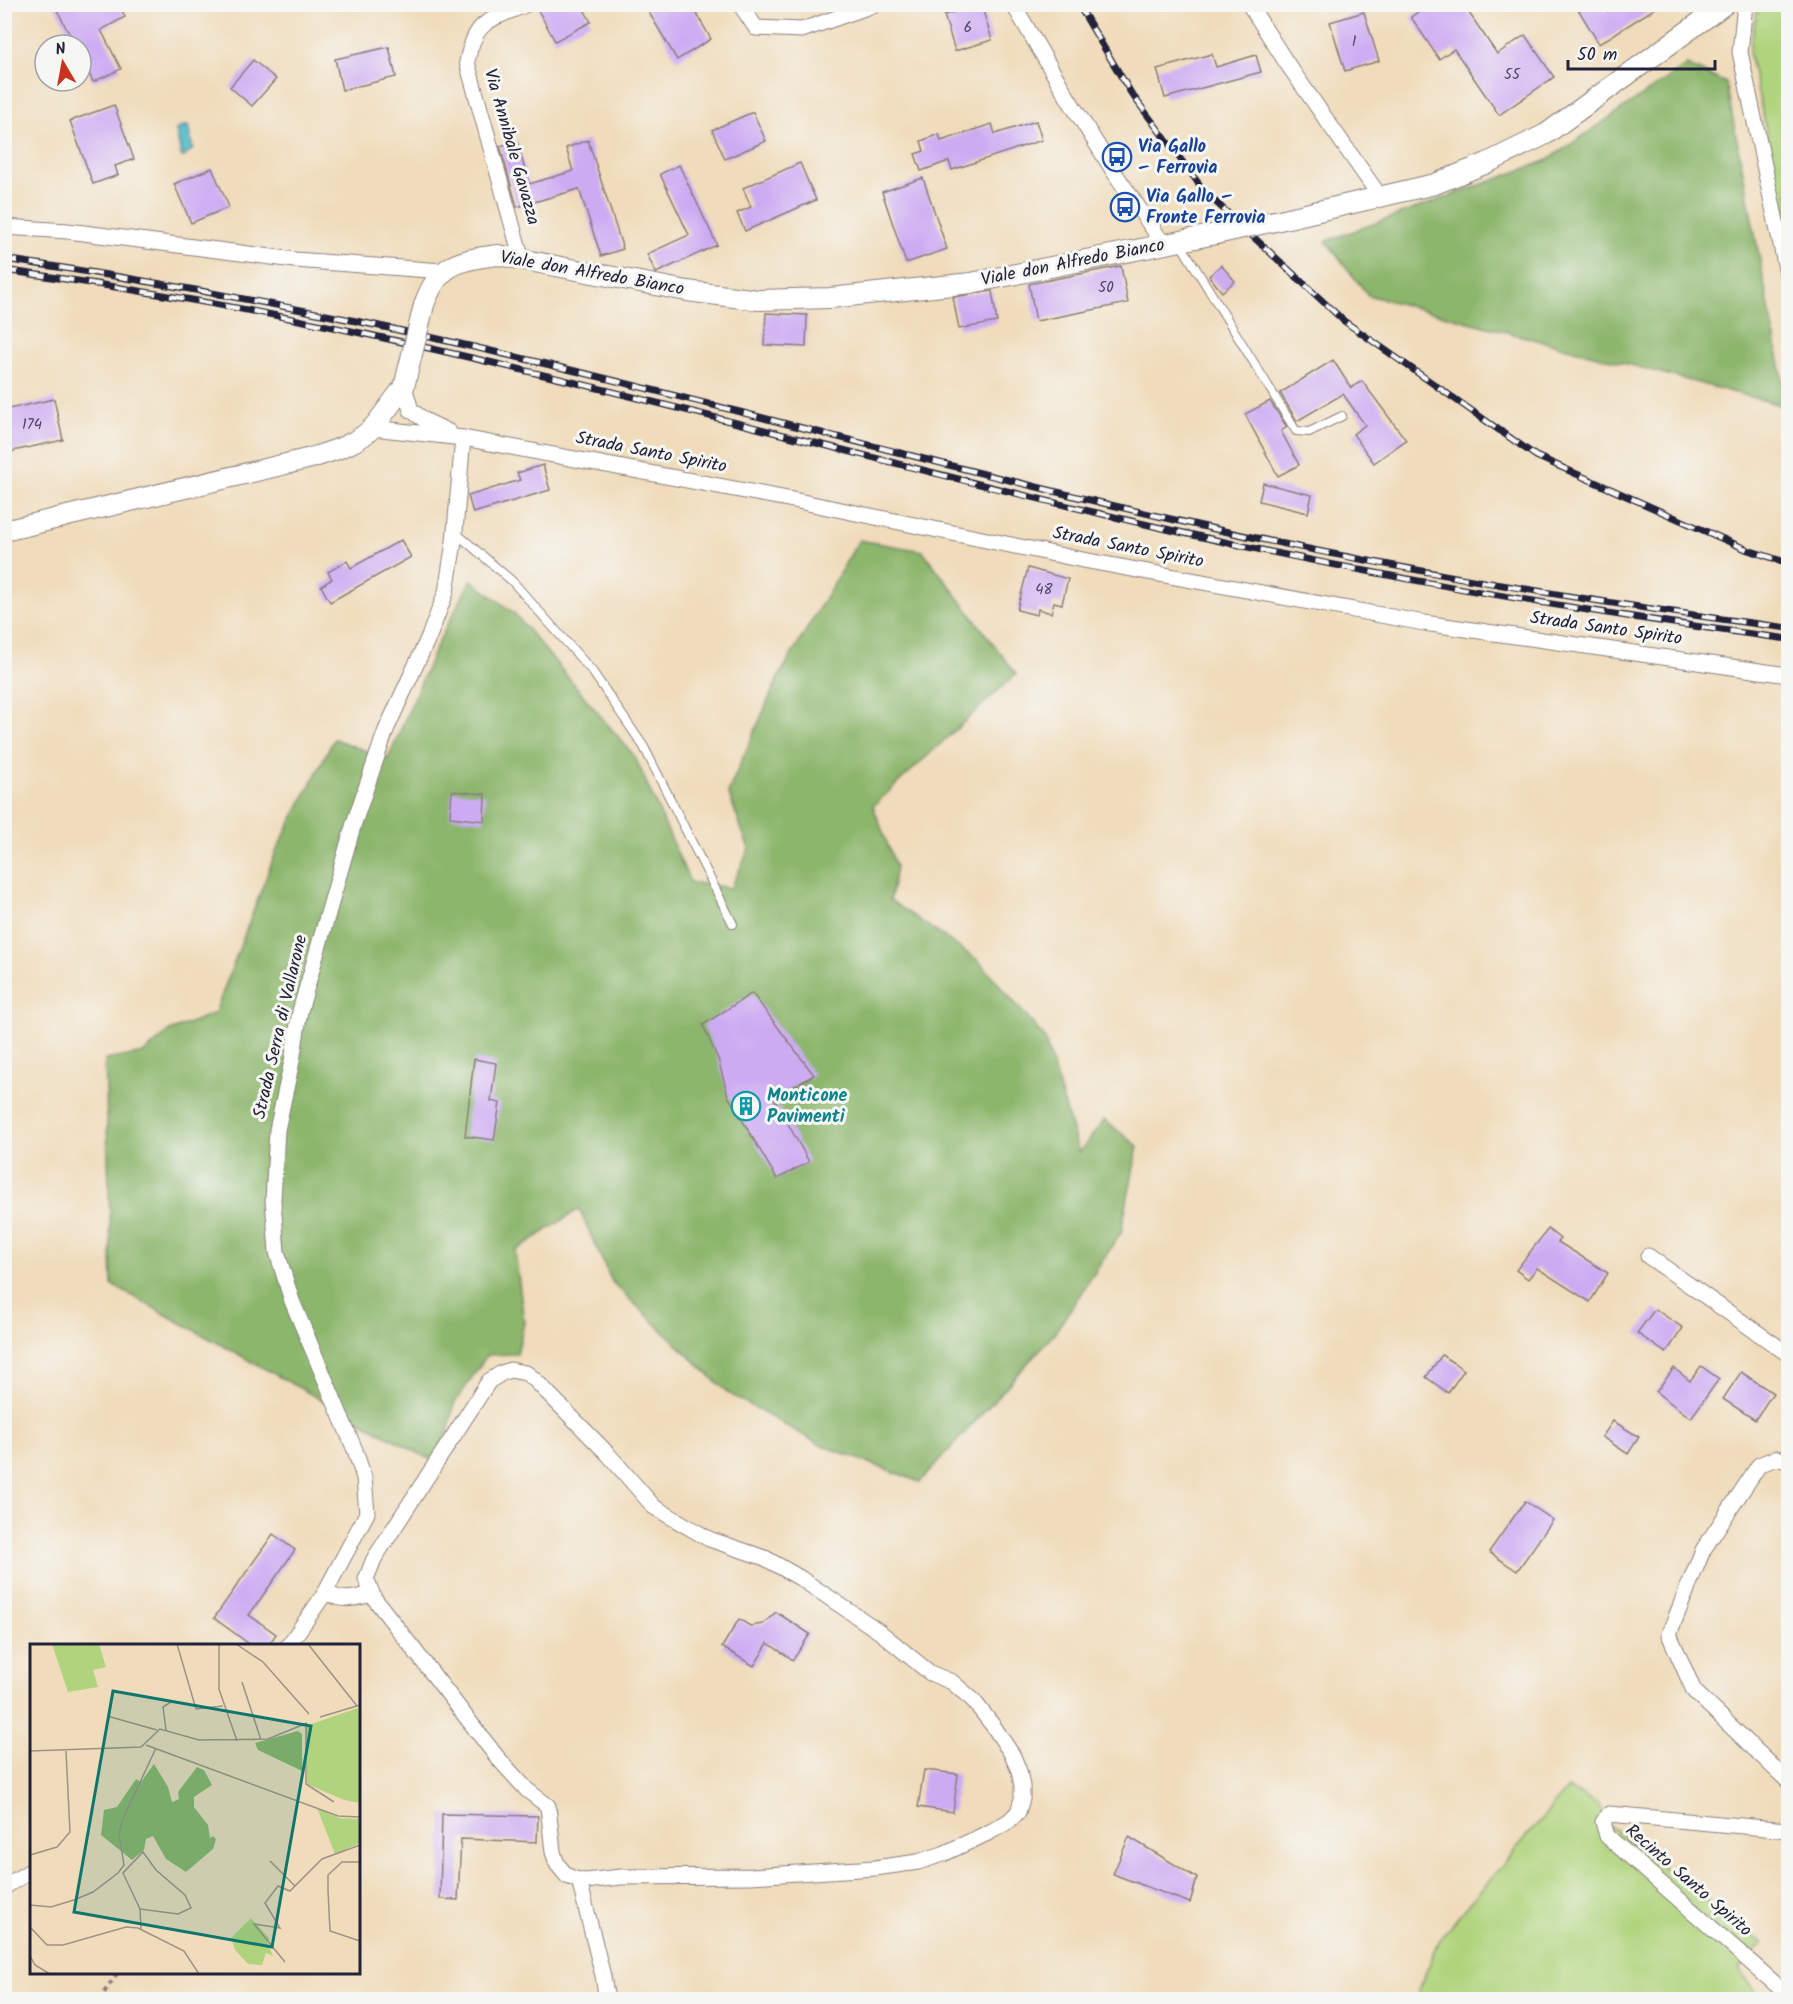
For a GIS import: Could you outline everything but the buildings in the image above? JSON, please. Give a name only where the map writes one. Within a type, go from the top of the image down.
[{"type":"street","name":"Via Annibale Gavazza","points":[[522,260],[467,62],[470,46],[478,30],[490,20],[527,4]]},
{"type":"street","points":[[740,4],[756,28],[801,30],[876,4]]},
{"type":"street","points":[[1013,4],[1090,135],[1172,243]]},
{"type":"street","points":[[1249,4],[1286,62],[1381,198]]},
{"type":"street","name":"Viale don Alfredo Bianco","points":[[4,227],[68,231],[294,260],[442,271],[470,259],[498,255],[687,291],[758,300],[830,298],[971,283],[1216,234],[1435,184],[1487,163],[1545,134],[1725,4]]},
{"type":"street","points":[[1745,4],[1740,52],[1788,278]]},
{"type":"street","points":[[4,531],[311,458],[351,444],[367,431],[404,387],[424,305],[430,287],[442,271]]},
{"type":"street","name":"Strada Santo Spirito","points":[[404,387],[411,410],[426,421],[463,438]]},
{"type":"street","name":"Strada Santo Spirito","points":[[367,431],[463,438],[793,500],[1083,560],[1424,623],[1788,675]]},
{"type":"street","name":"Strada Serra di Vallarone","points":[[289,1644],[326,1592],[367,1513],[364,1478],[355,1450],[292,1301],[277,1252],[273,1200],[277,1130],[300,1011],[338,873],[386,730],[430,634],[446,592],[463,438]]},
{"type":"street","points":[[1648,1256],[1788,1354]]},
{"type":"street","points":[[518,1370],[534,1379],[547,1392],[654,1507],[709,1539],[765,1558],[800,1578],[887,1637],[930,1673],[952,1682],[973,1700],[994,1727],[1013,1756],[1019,1771],[1022,1799],[1018,1812],[1009,1821],[962,1845],[918,1862],[875,1868],[751,1876],[579,1880],[567,1876],[557,1864],[548,1806],[528,1790],[497,1757],[371,1594],[366,1579],[374,1559],[483,1390],[489,1382],[502,1373],[518,1370]]},
{"type":"street","points":[[1788,1461],[1776,1458],[1759,1465],[1703,1550],[1669,1634],[1694,1691],[1788,1781]]},
{"type":"street","points":[[326,1592],[333,1597],[347,1599],[371,1594]]},
{"type":"street","name":"Recinto Santo Spirito","points":[[1788,1830],[1609,1814],[1603,1822],[1607,1836],[1788,1995]]},
{"type":"street","points":[[4,1887],[30,1871]]},
{"type":"street","points":[[579,1880],[607,2000]]},
{"type":"lane","points":[[1172,243],[1296,431],[1309,432],[1342,416]]},
{"type":"lane","points":[[454,531],[512,581],[592,672],[644,747],[733,924]]},
{"type":"path","points":[[99,2000],[117,1974]]},
{"type":"green space","points":[[1766,5],[1788,5],[1788,229],[1749,52],[1757,11]]},
{"type":"green space","points":[[1687,65],[1726,83],[1788,407],[1368,295],[1326,241],[1546,161]]},
{"type":"green space","points":[[859,540],[923,551],[1016,674],[873,806],[896,867],[890,900],[979,961],[1044,1037],[1079,1153],[1104,1120],[1138,1146],[1121,1233],[1053,1335],[920,1482],[819,1444],[728,1393],[612,1282],[579,1209],[515,1251],[524,1322],[517,1354],[487,1355],[454,1404],[448,1434],[431,1460],[112,1285],[105,1060],[144,1053],[170,1031],[215,1013],[276,851],[334,739],[388,759],[437,645],[471,580],[514,613],[635,757],[690,882],[731,888],[749,849],[728,792],[778,678]]},
{"type":"green space","points":[[1568,1788],[1598,1804],[1610,1826],[1763,1943],[1739,1969],[1761,1999],[1423,2000],[1418,1990],[1442,1936]]},
{"type":"water","points":[[188,126],[193,149],[182,157],[176,130]]},
{"type":"railway","points":[[1078,4],[1131,93],[1205,192],[1344,321],[1536,456],[1748,550],[1788,563]]},
{"type":"railway","points":[[4,259],[225,295],[356,321],[664,393],[1072,496],[1328,553],[1481,582],[1788,628]]},
{"type":"railway","points":[[4,270],[181,298],[356,332],[561,379],[1072,507],[1251,548],[1481,592],[1788,639]]},
{"type":"place","name":"Via Gallo – Ferrovia","points":[[1117,157]]},
{"type":"place","name":"Via Gallo – Fronte Ferrovia","points":[[1125,207]]},
{"type":"place","name":"Monticone Pavimenti","points":[[746,1106]]}]
